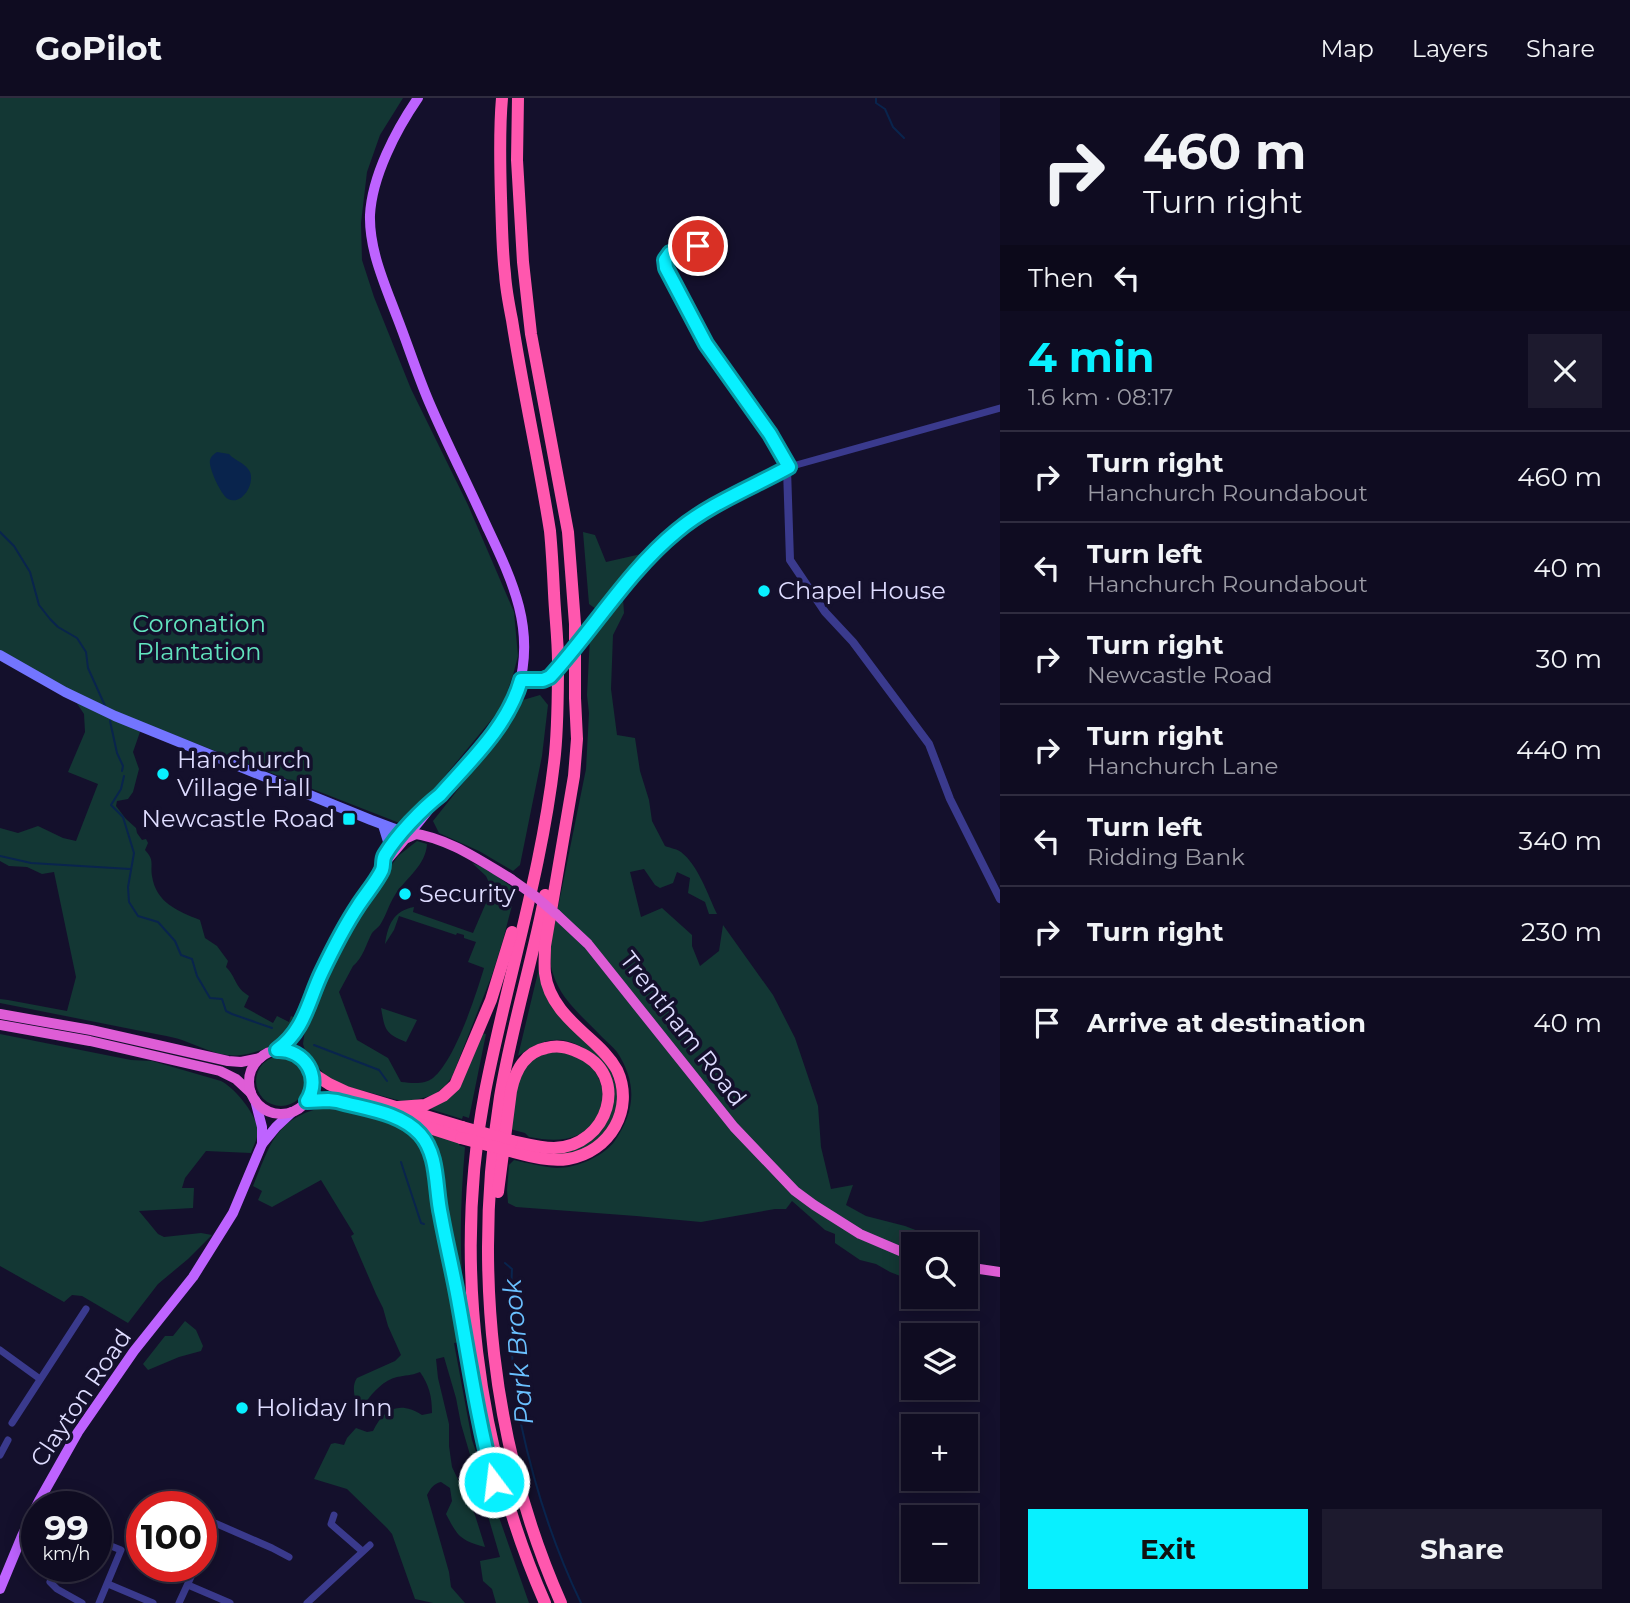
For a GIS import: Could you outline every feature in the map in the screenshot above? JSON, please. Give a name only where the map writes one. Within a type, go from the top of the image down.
[{"type":"highway","points":[[502,98],[499,164],[505,275],[550,534],[558,654],[558,709],[555,756],[541,843],[502,1013],[475,1164],[472,1290],[484,1399],[492,1443],[510,1511],[545,1603]]},
{"type":"highway","points":[[307,1101],[337,1101],[428,1118],[461,1133],[552,1160],[580,1156],[593,1150],[606,1140],[615,1128],[620,1114],[621,1085],[617,1070],[609,1058],[562,1012],[548,986],[545,973],[545,946],[574,776],[577,738],[575,624],[568,532],[531,334],[523,262],[517,160],[518,98]]},
{"type":"highway","points":[[561,1603],[530,1519],[508,1444],[499,1393],[488,1284],[488,1222],[500,1098],[565,796],[575,698]]},
{"type":"highway","points":[[400,1113],[435,1101],[451,1089],[458,1079],[503,966],[555,756]]},
{"type":"highway","points":[[382,869],[383,858],[403,832]]},
{"type":"highway","name":"Trentham Road","points":[[403,832],[451,844],[511,878],[535,896],[588,944],[734,1127],[795,1191],[860,1234],[901,1251]]},
{"type":"highway","points":[[253,1097],[249,1080],[256,1062],[277,1050],[299,1029],[337,942],[382,869],[392,862],[416,834]]},
{"type":"highway","points":[[0,1014],[91,1030],[228,1060],[241,1062],[260,1058]]},
{"type":"highway","points":[[0,1025],[90,1041],[220,1071],[236,1079],[263,1109],[274,1113],[292,1112],[307,1101],[312,1091],[312,1073],[302,1058],[291,1051],[277,1050]]},
{"type":"highway","points":[[299,1029],[302,1058]]},
{"type":"highway","points":[[511,1146],[555,1148],[575,1144],[590,1135],[602,1119],[608,1100],[607,1084],[599,1068],[583,1054],[561,1046],[542,1048],[523,1061],[511,1091],[497,1202],[497,1305],[508,1399],[530,1519]]},
{"type":"highway","points":[[312,1073],[337,1089],[400,1113],[419,1133],[431,1154],[486,1452],[518,1553],[539,1603]]},
{"type":"highway","points":[[978,1269],[1000,1272]]},
{"type":"main road","points":[[0,655],[65,692],[116,716],[403,832],[413,829],[502,721],[517,694],[525,646],[523,624],[514,588],[428,400],[388,293],[371,235],[370,213],[383,163],[418,98]]},
{"type":"main road","points":[[416,834],[436,810],[440,795]]},
{"type":"main road","points":[[383,825],[390,848]]},
{"type":"main road","points":[[253,1097],[262,1127],[262,1144]]},
{"type":"main road","points":[[262,1144],[292,1112]]},
{"type":"main road","name":"Clayton Road","points":[[0,1589],[39,1501],[78,1432],[134,1351],[193,1277],[233,1213],[262,1144]]},
{"type":"street","points":[[701,243],[670,253],[665,260],[666,268],[706,344],[770,434],[788,468],[790,560],[825,612],[853,642],[929,744],[950,799],[1000,899]]},
{"type":"street","points":[[521,680],[548,678],[584,639],[659,547],[696,517],[788,468],[1000,408]]},
{"type":"street","points":[[12,1423],[86,1310]]},
{"type":"street","points":[[0,1350],[40,1379]]},
{"type":"street","points":[[0,1455],[8,1440]]},
{"type":"street","points":[[334,1515],[328,1527],[362,1551]]},
{"type":"street","points":[[217,1524],[289,1557]]},
{"type":"street","points":[[99,1603],[125,1541]]},
{"type":"street","points":[[307,1603],[370,1545]]},
{"type":"street","points":[[112,1546],[121,1550]]},
{"type":"street","points":[[50,1582],[54,1593],[82,1603]]},
{"type":"street","points":[[179,1603],[189,1582]]},
{"type":"street","points":[[107,1584],[153,1603]]},
{"type":"street","points":[[188,1585],[230,1603]]},
{"type":"green space","name":"Coronation Plantation","points":[[0,98],[403,98],[380,135],[367,172],[361,223],[362,260],[411,389],[468,505],[514,612],[518,656],[502,707],[402,824],[136,720],[140,732],[133,752],[139,769],[133,792],[128,799],[117,801],[116,806],[136,828],[142,840],[146,839],[148,843],[145,850],[151,860],[152,876],[158,893],[169,905],[200,920],[205,938],[217,946],[228,961],[226,967],[249,996],[244,1007],[273,1023],[277,1016],[289,1022],[291,1016],[298,1019],[282,1040],[251,1053],[234,1056],[172,1037],[0,1003],[0,999],[67,1011],[76,977],[54,872],[42,874],[27,867],[9,866],[0,861],[0,828],[18,833],[38,826],[76,841],[98,784],[68,772],[85,732],[84,714],[68,690],[0,652]]},
{"type":"green space","points":[[583,532],[595,535],[606,562],[650,552],[630,579],[623,598],[624,613],[613,635],[611,689],[617,735],[635,738],[652,821],[665,846],[681,852],[693,865],[717,914],[709,914],[705,902],[688,893],[690,878],[677,872],[673,883],[660,888],[644,869],[630,872],[641,917],[662,908],[692,935],[692,946],[700,966],[719,951],[723,925],[773,995],[795,1038],[818,1106],[821,1147],[831,1189],[853,1185],[846,1205],[866,1216],[921,1232],[901,1232],[901,1276],[876,1264],[860,1260],[835,1243],[835,1234],[825,1230],[792,1201],[786,1209],[701,1222],[516,1207],[508,1203],[509,1165],[514,1160],[557,1168],[588,1161],[614,1142],[630,1109],[631,1087],[624,1064],[617,1052],[567,1000],[557,983],[551,962],[551,942],[586,769],[590,637],[603,622],[596,609],[589,604]]},
{"type":"green space","points":[[540,695],[548,705],[542,756],[520,865],[513,871],[479,851],[439,833],[433,821],[509,725],[523,700]]},
{"type":"green space","points":[[417,841],[427,844],[423,858],[395,895],[339,992],[357,1040],[388,1058],[401,1082],[426,1082],[441,1069],[464,1026],[484,968],[468,962],[476,942],[464,938],[464,935],[456,935],[399,916],[385,944],[393,920],[396,915],[414,907],[413,912],[473,933],[492,889],[486,876],[472,863],[487,869],[516,890],[492,975],[452,1077],[434,1095],[401,1101],[338,1084],[325,1075],[306,1053],[303,1044],[305,1029],[319,994],[353,926],[398,856]]},
{"type":"green space","points":[[539,968],[541,977],[609,1063],[618,1093],[617,1112],[604,1135],[581,1151],[558,1155],[549,1151],[606,1123],[598,1059],[588,1051],[568,1041],[559,1040],[540,1044],[518,1056]]},
{"type":"green space","points":[[381,1008],[417,1020],[406,1042],[387,1030]]},
{"type":"green space","points":[[480,1033],[486,1034],[469,1118],[463,1116],[462,1119],[430,1109],[447,1099]]},
{"type":"green space","points":[[0,1034],[131,1060],[152,1061],[221,1081],[239,1096],[254,1117],[258,1131],[251,1153],[206,1151],[185,1178],[182,1188],[194,1188],[193,1208],[139,1211],[158,1234],[164,1237],[201,1233],[212,1235],[158,1284],[128,1323],[82,1296],[72,1295],[64,1302],[0,1266]]},
{"type":"green space","points":[[560,1050],[586,1060],[598,1078],[603,1096],[599,1114],[594,1122],[578,1135],[560,1140],[529,1137],[525,1133],[510,1129],[518,1085],[527,1064],[544,1052]]},
{"type":"green space","points":[[281,1056],[299,1063],[306,1081],[299,1099],[281,1106],[263,1099],[256,1081],[263,1063]]},
{"type":"green space","points":[[320,1108],[365,1117],[400,1128],[409,1134],[422,1150],[461,1342],[454,1343],[472,1440],[529,1603],[496,1603],[492,1589],[483,1581],[480,1561],[500,1557],[444,1357],[436,1359],[449,1424],[452,1467],[475,1515],[485,1547],[465,1540],[454,1528],[446,1514],[452,1501],[450,1488],[441,1482],[432,1487],[427,1495],[451,1587],[465,1603],[433,1603],[415,1599],[392,1534],[387,1528],[347,1489],[314,1479],[331,1444],[344,1445],[356,1428],[373,1431],[382,1417],[393,1409],[407,1408],[422,1415],[432,1413],[429,1391],[420,1372],[392,1379],[379,1387],[366,1402],[356,1403],[354,1387],[357,1378],[395,1361],[401,1355],[351,1236],[354,1234],[321,1180],[272,1207],[258,1200],[262,1191],[253,1186],[275,1137],[292,1120]]},
{"type":"green space","points":[[423,1132],[459,1141],[459,1145],[465,1147],[461,1218],[463,1288],[435,1153]]},
{"type":"green space","points":[[185,1321],[196,1330],[203,1346],[201,1351],[148,1370],[143,1364],[165,1336],[173,1336]]},
{"type":"water","points":[[217,452],[229,454],[250,472],[249,488],[238,499],[228,499],[216,481],[210,460]]},
{"type":"waterway","points":[[876,98],[876,103],[885,109],[893,127],[904,138]]},
{"type":"waterway","name":"Park Brook","points":[[0,532],[14,546],[30,572],[39,605],[58,627],[77,638],[86,652],[88,668],[106,708]]},
{"type":"waterway","name":"Park Brook","points":[[110,721],[117,753],[123,766],[122,771]]},
{"type":"waterway","name":"Park Brook","points":[[124,776],[121,789],[111,805],[123,817],[134,853],[128,887],[129,902],[138,916],[158,922],[175,941],[181,955],[192,959],[197,976],[210,998],[222,999],[226,1011],[232,1014],[272,1028]]},
{"type":"waterway","points":[[0,856],[31,863],[130,869]]},
{"type":"waterway","name":"Park Brook","points":[[314,1045],[379,1070],[387,1081]]},
{"type":"waterway","name":"Park Brook","points":[[401,1162],[421,1223],[424,1224]]},
{"type":"waterway","name":"Park Brook","points":[[505,1263],[512,1269],[512,1347],[521,1424],[546,1515],[581,1603]]},
{"type":"place","name":"Chapel House","points":[[764,591]]},
{"type":"place","name":"Hanchurch Village Hall","points":[[163,774]]},
{"type":"place","name":"Newcastle Road","points":[[349,819]]},
{"type":"place","name":"Security","points":[[405,894]]},
{"type":"place","name":"Holiday Inn","points":[[242,1408]]},
{"type":"route","points":[[494,1482],[473,1389],[429,1147],[419,1133],[402,1119],[337,1101],[307,1101],[313,1085],[308,1065],[291,1051],[277,1050],[299,1029],[327,961],[382,869],[383,858],[486,742],[502,721],[517,694],[521,680],[543,680],[550,677],[584,639],[627,583],[677,530],[789,467],[770,434],[706,344],[666,268],[665,260],[670,253],[698,246]]}]
